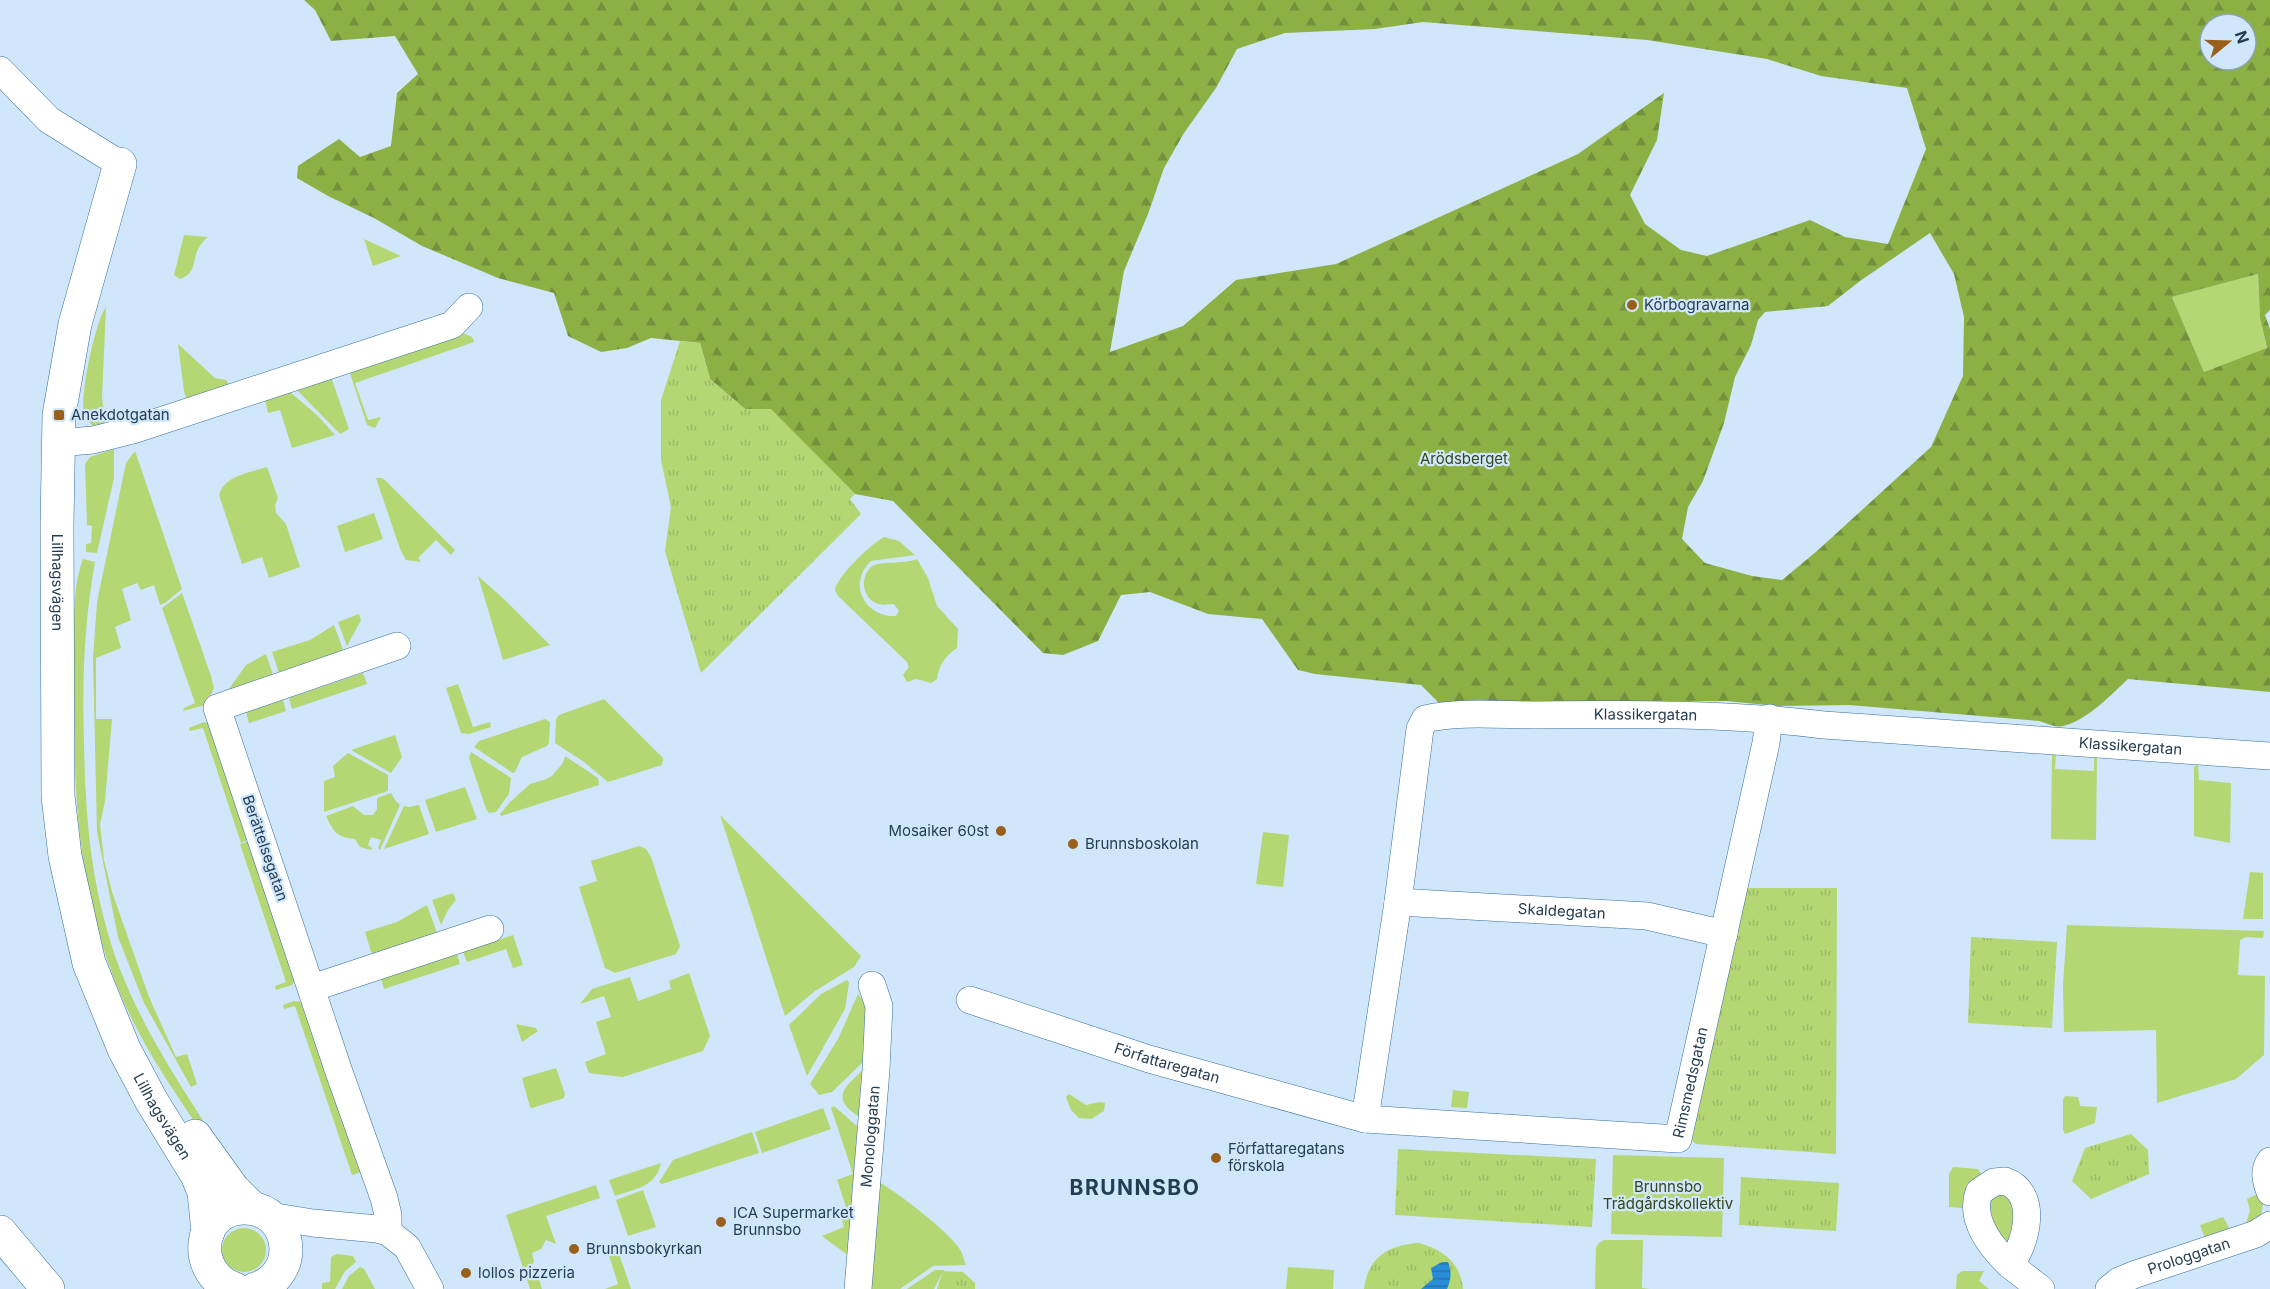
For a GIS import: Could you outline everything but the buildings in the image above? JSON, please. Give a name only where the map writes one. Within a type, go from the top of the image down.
[{"type":"main road","name":"Lillhagsvägen","points":[[120,164],[75,324],[59,415],[58,796],[65,856],[89,963],[124,1049],[197,1175],[204,1192],[208,1232],[204,1251],[209,1269],[217,1279],[235,1289]]},
{"type":"main road","name":"Lillhagsvägen","points":[[105,1004],[136,1042],[200,1144],[233,1188],[261,1212],[276,1221],[284,1234],[291,1276],[274,1278],[255,1289]]},
{"type":"main road","points":[[208,1232],[215,1221],[238,1208],[261,1212]]},
{"type":"main road","points":[[0,1232],[48,1289]]},
{"type":"main road","points":[[0,1265],[20,1289]]},
{"type":"street","points":[[0,70],[49,120],[120,164]]},
{"type":"street","points":[[58,443],[113,436],[188,413],[452,325],[469,307]]},
{"type":"street","name":"Berättelsegatan","points":[[388,1232],[388,1215],[384,1198],[312,988],[210,717],[397,646]]},
{"type":"street","name":"Klassikergatan","points":[[1365,1119],[1398,902],[1420,729],[1425,719],[1434,716],[1466,715],[1769,718],[1824,725],[2270,756]]},
{"type":"street","name":"Rimsmedsgatan","points":[[1365,1119],[1678,1139],[1766,743],[1769,718]]},
{"type":"street","name":"Skaldegatan","points":[[1398,902],[1636,915],[1724,934]]},
{"type":"street","points":[[312,988],[490,929]]},
{"type":"street","name":"Monologgatan","points":[[858,1289],[879,1006],[872,985]]},
{"type":"street","name":"Författaregatan","points":[[970,1000],[1149,1059],[1365,1119]]},
{"type":"street","points":[[2270,1161],[2265,1169],[2270,1192]]},
{"type":"street","points":[[261,1212],[313,1223],[388,1232],[407,1247],[430,1289]]},
{"type":"street","name":"Prologgatan","points":[[2109,1289],[2119,1281],[2136,1274],[2256,1234],[2270,1226]]},
{"type":"street","points":[[2010,1265],[2041,1289]]},
{"type":"green space","name":"Arödsberget","points":[[304,0],[2270,0],[2270,310],[2265,315],[2270,329],[2270,692],[2128,679],[2089,713],[2072,723],[2060,726],[2039,721],[1849,705],[1777,706],[1726,701],[1439,703],[1421,685],[1315,674],[1298,670],[1262,619],[1208,614],[1150,592],[1121,595],[1098,641],[1063,655],[1043,653],[893,501],[855,494],[771,410],[745,409],[710,379],[700,343],[651,338],[627,348],[601,352],[568,336],[554,293],[498,278],[422,246],[297,178],[298,166],[339,139],[360,157],[391,146],[397,93],[418,74],[395,36],[331,41],[315,10]],"holes":[[[1423,22],[1647,40],[1767,59],[1821,76],[1907,88],[1926,149],[1888,244],[1845,237],[1810,220],[1707,256],[1681,250],[1645,224],[1630,195],[1657,140],[1664,93],[1578,154],[1336,264],[1236,280],[1183,326],[1110,352],[1124,271],[1164,168],[1184,133],[1216,88],[1237,49],[1285,33],[1375,29]],[[1930,233],[1954,274],[1964,317],[1963,376],[1931,447],[1782,580],[1752,576],[1705,563],[1682,539],[1688,507],[1703,481],[1724,423],[1735,377],[1751,345],[1758,320],[1765,312],[1828,306]],[[2258,274],[2260,318],[2267,348],[2204,372],[2172,297]]]},
{"type":"green space","points":[[184,235],[208,237],[198,249],[192,270],[180,279],[174,275]]},
{"type":"green space","points":[[364,239],[401,256],[373,266]]},
{"type":"green space","points":[[2258,274],[2260,318],[2267,349],[2204,372],[2172,297]]},
{"type":"green space","points":[[106,307],[102,398],[106,426],[94,427],[84,417],[84,393],[93,344]]},
{"type":"green space","points":[[463,333],[472,337],[474,342],[355,383],[368,420],[381,417],[375,428],[367,425],[349,370]]},
{"type":"green space","points":[[680,341],[700,343],[710,379],[745,409],[771,409],[855,494],[850,499],[861,514],[701,673],[665,551],[671,507],[661,460],[661,400]]},
{"type":"green space","points":[[178,344],[215,378],[226,380],[229,384],[188,404],[184,391]]},
{"type":"green space","points":[[331,377],[349,429],[340,434],[296,389]]},
{"type":"green space","points":[[289,391],[318,416],[335,435],[292,448],[280,410],[268,413],[265,400]]},
{"type":"green space","points":[[114,449],[114,478],[97,553],[86,552],[86,544],[91,543],[92,526],[87,525],[85,464],[90,457]]},
{"type":"green space","points":[[135,451],[182,589],[160,605],[154,585],[141,590],[137,583],[122,589],[131,620],[115,627],[121,648],[96,658],[96,719],[112,719],[105,801],[100,824],[104,860],[112,892],[149,997],[176,1057],[187,1054],[197,1084],[191,1087],[144,1003],[118,937],[97,832],[93,658],[97,602],[126,463]]},
{"type":"green space","points":[[267,467],[278,498],[275,505],[276,513],[286,524],[300,567],[269,578],[262,557],[242,564],[219,495],[222,488],[232,479]]},
{"type":"green space","points":[[376,478],[386,481],[455,550],[451,555],[436,540],[418,558],[421,562],[406,560],[400,549]]},
{"type":"green space","points":[[374,513],[383,539],[345,552],[337,526]]},
{"type":"green space","points":[[884,537],[899,541],[915,555],[871,561],[860,580],[863,598],[869,606],[876,612],[886,615],[896,616],[899,611],[894,604],[878,604],[871,600],[865,592],[865,576],[871,567],[917,559],[928,578],[937,606],[958,629],[957,648],[946,658],[939,669],[937,679],[931,683],[916,679],[907,682],[903,675],[909,667],[907,662],[838,596],[835,590],[837,584],[856,560]]},
{"type":"green space","points":[[83,559],[95,562],[88,607],[84,675],[83,720],[87,817],[97,889],[109,937],[135,1004],[170,1068],[228,1160],[249,1184],[272,1202],[271,1204],[250,1195],[240,1186],[168,1082],[138,1031],[118,989],[103,947],[84,862],[75,775],[74,620],[76,587]]},
{"type":"green space","points":[[478,576],[505,600],[550,645],[503,660]]},
{"type":"green space","points":[[182,593],[214,688],[207,699],[209,704],[183,711],[184,708],[195,703],[162,608]]},
{"type":"green space","points":[[359,614],[361,620],[347,646],[338,622]]},
{"type":"green space","points":[[334,625],[345,655],[280,676],[272,652],[310,640]]},
{"type":"green space","points":[[266,654],[274,678],[232,691],[229,689],[246,665]]},
{"type":"green space","points":[[363,673],[367,684],[292,709],[289,698]]},
{"type":"green space","points":[[458,684],[473,727],[490,722],[491,727],[469,734],[461,733],[446,688]]},
{"type":"green space","points":[[604,699],[663,758],[662,765],[608,782],[584,762],[555,743],[556,719],[559,715]]},
{"type":"green space","points":[[283,700],[286,711],[249,723],[246,712]]},
{"type":"green space","points":[[545,719],[550,722],[549,743],[522,757],[513,773],[474,747],[479,741]]},
{"type":"green space","points":[[204,722],[210,724],[252,838],[241,843],[203,728],[190,731],[189,728]]},
{"type":"green space","points":[[395,735],[402,757],[391,773],[351,750]]},
{"type":"green space","points":[[471,752],[511,778],[509,794],[496,812],[489,813],[486,809],[469,758]]},
{"type":"green space","points":[[348,753],[388,775],[388,791],[324,812],[324,781],[335,777],[333,766]]},
{"type":"green space","points":[[2052,753],[2056,754],[2055,769],[2094,771],[2094,756],[2097,755],[2096,840],[2051,839]]},
{"type":"green space","points":[[565,756],[598,778],[599,785],[501,816],[500,814],[510,802],[530,784],[552,776],[563,763]]},
{"type":"green space","points":[[2198,765],[2199,780],[2231,783],[2230,843],[2194,836],[2194,767]]},
{"type":"green space","points":[[465,787],[477,819],[436,832],[425,800]]},
{"type":"green space","points":[[391,793],[400,805],[380,850],[378,848],[381,840],[371,837],[368,845],[372,848],[371,850],[360,847],[355,839],[337,833],[326,816],[353,806],[364,815],[373,815],[377,809],[377,798]]},
{"type":"green space","points":[[419,805],[429,834],[384,849],[404,806]]},
{"type":"green space","points":[[720,815],[861,956],[854,967],[815,991],[785,1016]]},
{"type":"green space","points":[[1263,832],[1289,835],[1283,887],[1256,884]]},
{"type":"green space","points":[[252,840],[295,981],[292,985],[276,990],[275,986],[286,982],[240,844]]},
{"type":"green space","points":[[639,846],[646,849],[651,857],[680,946],[676,954],[615,973],[605,968],[579,887],[597,881],[591,861]]},
{"type":"green space","points":[[2250,872],[2263,873],[2263,919],[2243,919]]},
{"type":"green space","points":[[1739,888],[1837,888],[1836,1154],[1696,1144],[1687,1136]]},
{"type":"green space","points":[[453,893],[456,900],[441,925],[432,900]]},
{"type":"green space","points":[[427,905],[437,933],[372,955],[365,932],[397,922]]},
{"type":"green space","points":[[2067,925],[2264,931],[2263,938],[2246,937],[2240,940],[2238,975],[2265,976],[2264,1055],[2236,1079],[2157,1103],[2156,1030],[2064,1032],[2063,985]]},
{"type":"green space","points":[[513,935],[523,965],[513,968],[506,949],[467,962],[463,952]]},
{"type":"green space","points":[[1971,937],[2057,942],[2052,1028],[1968,1023]]},
{"type":"green space","points":[[457,954],[460,964],[384,989],[381,979]]},
{"type":"green space","points":[[689,973],[710,1036],[703,1051],[623,1077],[589,1073],[585,1062],[606,1054],[596,1022],[611,1017],[604,996],[580,1004],[592,989],[630,977],[638,1001],[671,989],[669,981]]},
{"type":"green space","points":[[847,980],[849,983],[845,1009],[807,1076],[789,1025],[821,994]]},
{"type":"green space","points":[[858,994],[867,1006],[867,1058],[832,1092],[819,1095],[810,1084],[838,1039]]},
{"type":"green space","points":[[294,1001],[302,1002],[364,1171],[352,1175],[295,1006],[284,1009],[283,1005]]},
{"type":"green space","points":[[516,1024],[536,1028],[538,1031],[522,1042]]},
{"type":"green space","points":[[556,1068],[565,1094],[564,1098],[530,1107],[522,1078]]},
{"type":"green space","points":[[863,1070],[859,1117],[845,1104],[843,1093],[850,1082]]},
{"type":"green space","points":[[1453,1090],[1469,1092],[1467,1108],[1451,1107]]},
{"type":"green space","points":[[1069,1094],[1086,1105],[1105,1103],[1104,1111],[1091,1119],[1079,1118],[1071,1110],[1066,1097]]},
{"type":"green space","points":[[2065,1096],[2078,1097],[2080,1106],[2097,1107],[2095,1123],[2065,1134],[2063,1100]]},
{"type":"green space","points":[[834,1106],[860,1129],[849,1256],[822,1236],[844,1227],[840,1213],[847,1210],[837,1180],[853,1174],[831,1108]]},
{"type":"green space","points":[[823,1108],[831,1129],[762,1153],[755,1132]]},
{"type":"green space","points":[[752,1132],[759,1153],[662,1184],[659,1182],[673,1160]]},
{"type":"green space","points":[[2131,1134],[2148,1150],[2149,1174],[2091,1199],[2072,1181],[2085,1148]]},
{"type":"green space","points":[[1398,1149],[1596,1159],[1592,1227],[1395,1215]]},
{"type":"green space","name":"Brunnsbo Trädgårdskollektiv","points":[[1613,1155],[1724,1158],[1722,1237],[1611,1234]]},
{"type":"green space","points":[[661,1163],[655,1177],[650,1182],[615,1196],[609,1180]]},
{"type":"green space","points":[[1953,1167],[1978,1169],[1982,1175],[1964,1198],[1962,1208],[1949,1207],[1949,1174]]},
{"type":"green space","points":[[1741,1177],[1839,1183],[1836,1231],[1739,1225]]},
{"type":"green space","points":[[877,1181],[909,1203],[946,1234],[961,1251],[966,1265],[933,1266],[900,1289],[869,1289]]},
{"type":"green space","points":[[596,1185],[600,1198],[546,1216],[556,1244],[546,1240],[541,1249],[532,1253],[534,1261],[529,1273],[539,1279],[542,1289],[530,1289],[506,1215]]},
{"type":"green space","points":[[643,1190],[656,1227],[628,1236],[616,1200]]},
{"type":"green space","points":[[2001,1190],[2018,1207],[2007,1248],[1986,1221],[1990,1196]]},
{"type":"green space","points":[[2259,1193],[2263,1204],[2261,1217],[2245,1227],[2250,1210],[2247,1199]]},
{"type":"green space","points":[[2223,1217],[2231,1231],[2206,1241],[2200,1225]]},
{"type":"green space","points":[[244,1228],[259,1235],[266,1250],[259,1265],[244,1272],[229,1265],[222,1250],[229,1235]]},
{"type":"green space","points":[[1604,1240],[1643,1240],[1642,1288],[1650,1289],[1595,1289],[1596,1247]]},
{"type":"green space","points":[[615,1242],[631,1289],[605,1289],[618,1284],[606,1246]]},
{"type":"green space","points":[[1419,1243],[1449,1258],[1459,1272],[1463,1289],[1364,1289],[1370,1269],[1381,1255],[1398,1247]]},
{"type":"green space","points":[[337,1254],[353,1256],[356,1262],[345,1271],[335,1289],[322,1289],[322,1283],[330,1282],[331,1257]]},
{"type":"green space","points":[[360,1267],[364,1269],[375,1289],[342,1289],[349,1276]]},
{"type":"green space","points":[[1288,1267],[1334,1270],[1333,1289],[1286,1289]]},
{"type":"green space","points":[[935,1270],[944,1270],[934,1289],[907,1289]]},
{"type":"green space","points":[[943,1271],[963,1272],[975,1283],[975,1289],[937,1289]]},
{"type":"green space","points":[[1962,1271],[1984,1271],[1979,1281],[1989,1289],[1956,1289],[1957,1275]]},
{"type":"water","points":[[1442,1262],[1448,1262],[1450,1269],[1447,1289],[1421,1289],[1433,1279],[1431,1268]]},
{"type":"place","name":"Körbogravarna","points":[[1632,305]]},
{"type":"place","name":"Anekdotgatan","points":[[59,415]]},
{"type":"place","name":"Mosaiker 60st","points":[[1001,831]]},
{"type":"place","name":"Brunnsboskolan","points":[[1073,844]]},
{"type":"place","name":"Författaregatans förskola","points":[[1216,1158]]},
{"type":"place","name":"ICA Supermarket Brunnsbo","points":[[721,1222]]},
{"type":"place","name":"Brunnsbokyrkan","points":[[574,1249]]},
{"type":"place","name":"lollos pizzeria","points":[[466,1273]]},
{"type":"district","name":"BRUNNSBO","points":[[1135,1188]]}]
